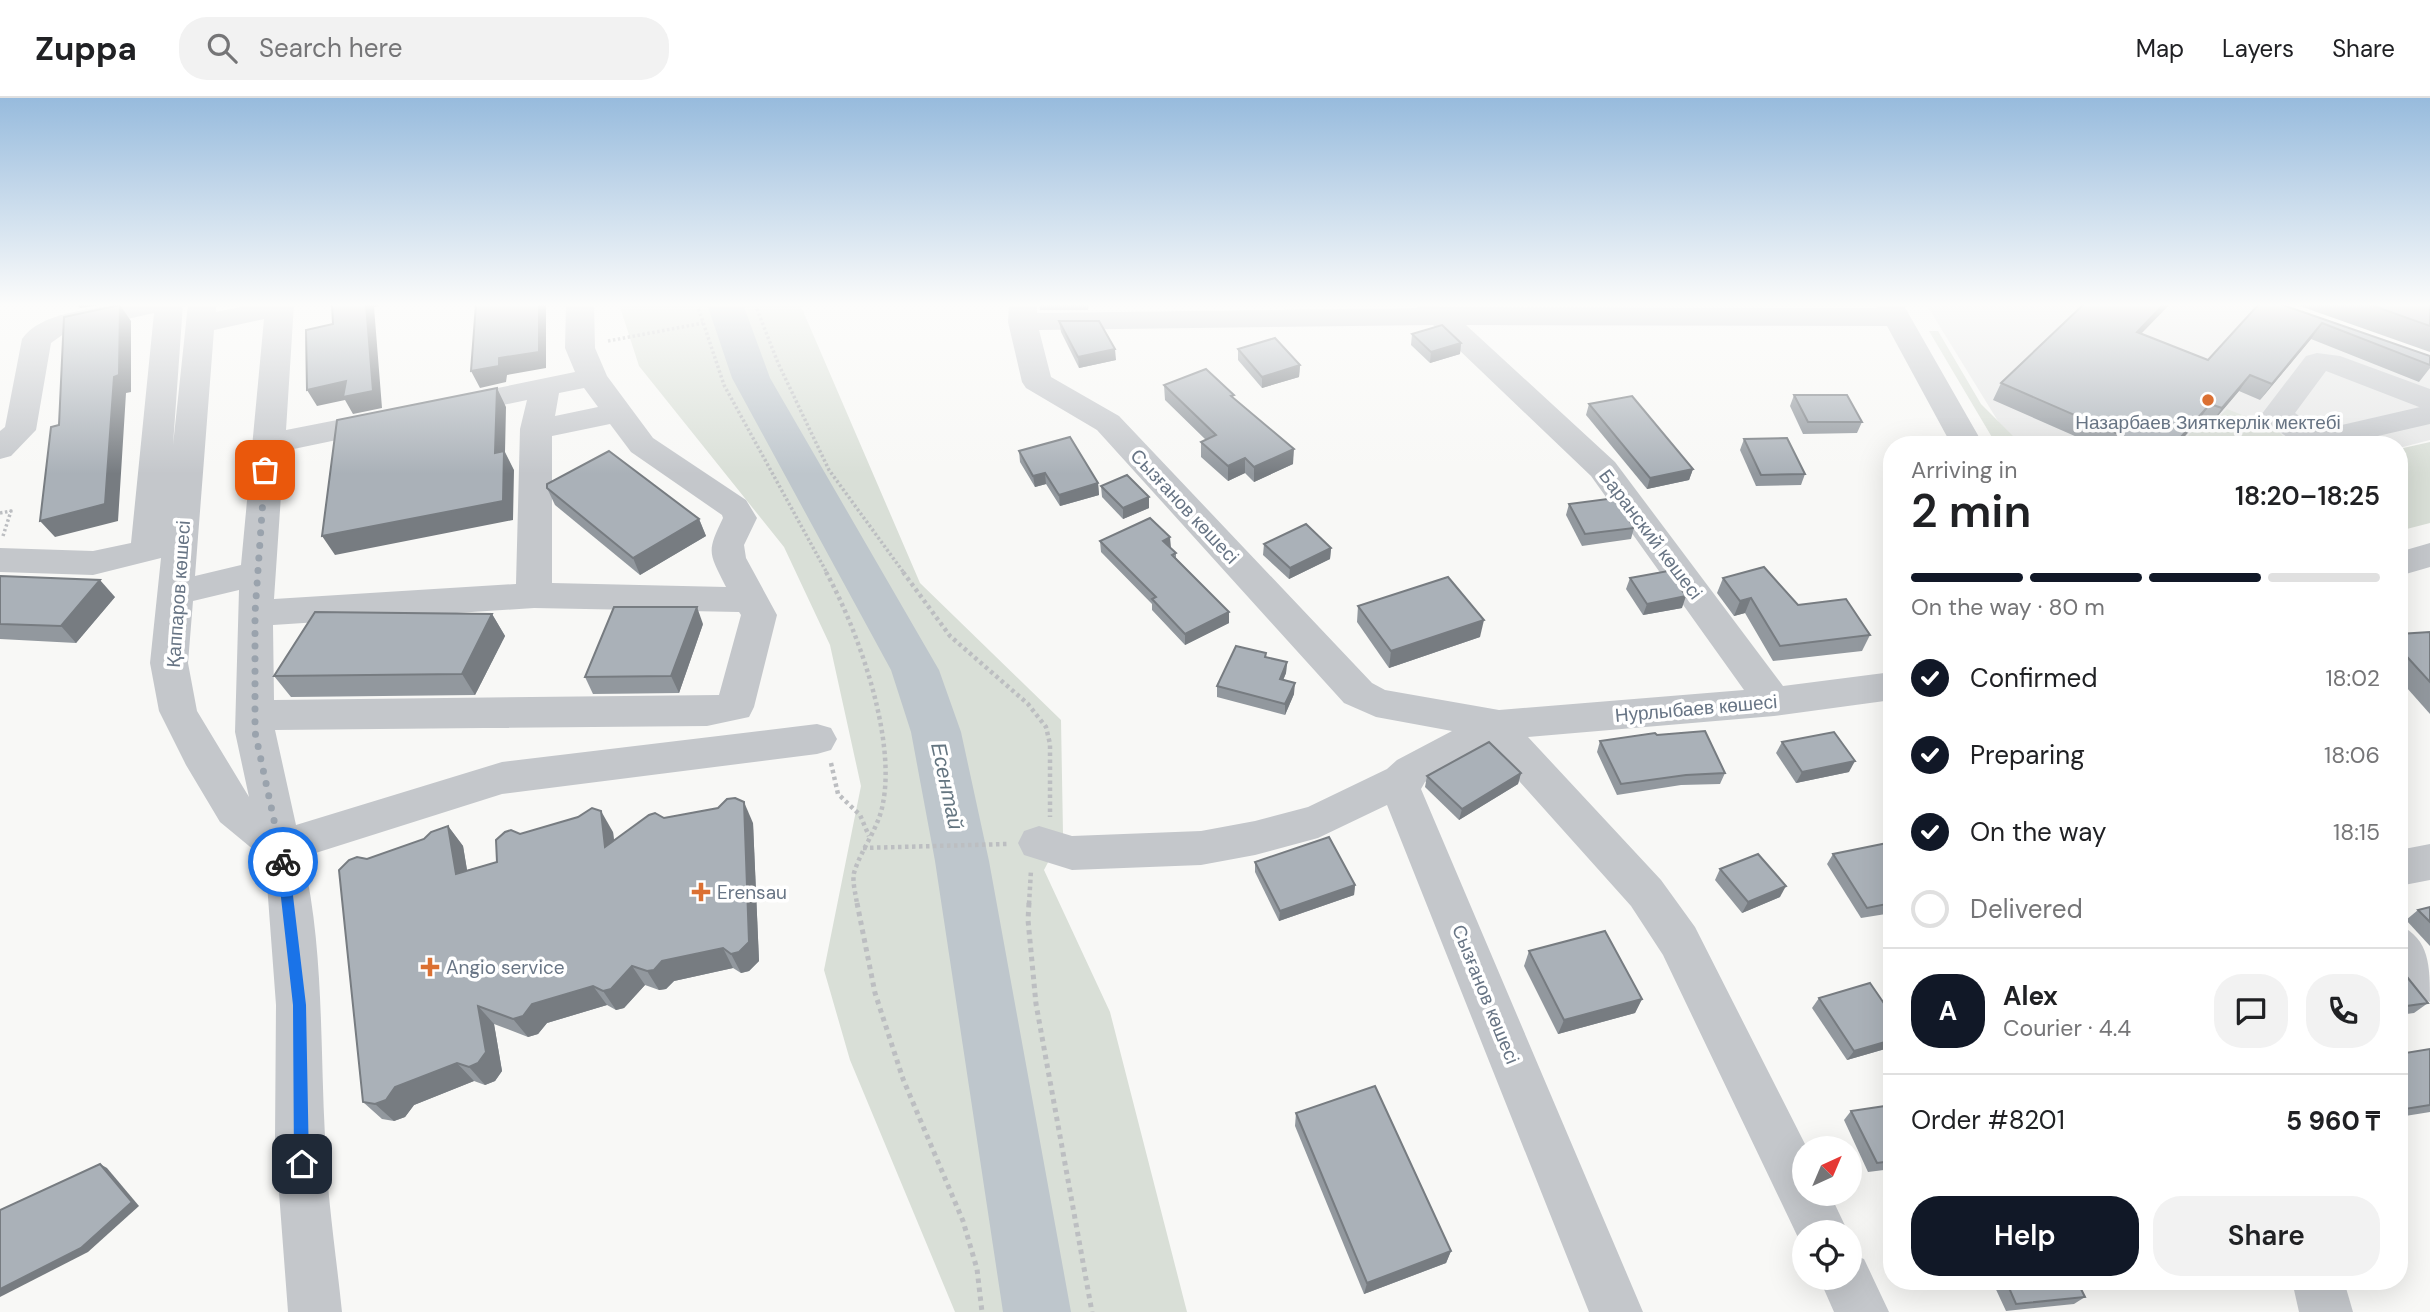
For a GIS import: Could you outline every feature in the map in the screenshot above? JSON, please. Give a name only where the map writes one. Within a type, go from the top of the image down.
[{"type":"street","points":[[0,449],[20,430],[33,361]]},
{"type":"street","points":[[0,560],[93,564],[148,551],[177,409],[173,361]]},
{"type":"street","name":"Қаппаров көшесі","points":[[190,361],[177,409],[176,593],[169,663],[178,711],[200,754],[234,810],[280,847]]},
{"type":"street","points":[[274,361],[255,613],[255,732],[288,884],[299,1005],[300,1139],[315,1312]]},
{"type":"street","name":"Сызғанов көшесі","points":[[1033,361],[1037,382],[1108,423],[1358,693],[1376,703],[1499,725]]},
{"type":"street","name":"Баранский көшесі","points":[[1483,361],[1603,469],[1774,702]]},
{"type":"street","points":[[1921,361],[1963,436]]},
{"type":"street","points":[[257,715],[707,711],[735,707],[759,615],[729,558],[727,545],[740,518],[734,508],[642,445],[586,362],[545,387],[267,444]]},
{"type":"street","points":[[2301,436],[2277,415],[2317,362],[2329,362],[2430,400]]},
{"type":"street","points":[[534,595],[536,429],[545,387]]},
{"type":"street","points":[[536,429],[618,413]]},
{"type":"street","points":[[2338,436],[2430,414]]},
{"type":"street","points":[[2408,561],[2430,555]]},
{"type":"street","points":[[176,593],[259,573]]},
{"type":"street","points":[[255,613],[534,595],[751,600]]},
{"type":"street","name":"Нурлыбаев көшесі","points":[[1499,725],[1774,702],[1883,688]]},
{"type":"street","points":[[1020,844],[1072,853],[1201,848],[1255,838],[1318,821],[1401,780],[1411,771],[1499,725],[1516,751],[1646,893],[1679,941],[1816,1220]]},
{"type":"street","points":[[280,847],[502,778],[817,739]]},
{"type":"street","name":"Сызғанов көшесі","points":[[1401,780],[1401,789],[1616,1312]]},
{"type":"street","points":[[2408,866],[2430,862]]},
{"type":"street","points":[[2408,955],[2430,982]]},
{"type":"street","points":[[1850,1290],[1861,1312]]},
{"type":"street","points":[[2320,1290],[2326,1312]]},
{"type":"path","points":[[586,362],[590,361]]},
{"type":"path","points":[[716,361],[724,385],[833,585],[858,643],[878,714],[887,772],[883,806],[853,875],[875,993],[903,1079],[962,1221],[977,1269],[982,1312]]},
{"type":"path","points":[[777,361],[829,470],[950,636],[1028,704],[1046,727],[1050,744],[1050,827],[1020,844],[863,849]]},
{"type":"path","points":[[0,513],[11,511],[0,545]]},
{"type":"path","points":[[817,739],[830,758],[838,794],[860,815],[869,836]]},
{"type":"path","points":[[1020,844],[1031,874],[1028,920],[1036,1004],[1092,1312]]},
{"type":"shaded area","points":[[637,361],[824,361],[920,583],[1061,720],[1063,834],[1044,870],[1110,1012],[1187,1312],[955,1312],[850,1060],[824,970],[861,786],[830,645],[784,547]]},
{"type":"shaded area","points":[[1947,361],[1955,361],[1981,404],[2013,436],[1991,436]]},
{"type":"shaded area","points":[[1961,361],[2430,361],[2430,440],[2408,446],[2408,436],[2007,436]]},
{"type":"shaded area","points":[[2227,409],[2275,428],[2283,436],[2188,436],[2200,422],[2210,426]]},
{"type":"shaded area","points":[[2430,442],[2430,523],[2408,529],[2408,447]]},
{"type":"building","points":[[62,361],[119,361],[119,375],[114,377],[105,504],[40,521],[51,427],[59,425]]},
{"type":"building","points":[[307,361],[371,361],[373,391],[343,397],[346,381],[307,390]]},
{"type":"building","points":[[472,361],[499,361],[499,366],[471,371]]},
{"type":"building","points":[[1248,361],[1296,361],[1300,365],[1262,377]]},
{"type":"building","points":[[2024,361],[2291,361],[2272,384],[2250,375],[2222,408],[2210,404],[2182,436],[2123,436],[2001,383]]},
{"type":"building","points":[[1206,369],[1234,395],[1231,396],[1294,449],[1254,467],[1245,458],[1228,466],[1201,442],[1216,435],[1164,385]]},
{"type":"building","points":[[497,388],[495,453],[504,451],[503,501],[322,536],[337,420]]},
{"type":"building","points":[[1794,395],[1847,395],[1862,422],[1808,422]]},
{"type":"building","points":[[1632,396],[1693,469],[1650,478],[1589,404]]},
{"type":"building","points":[[1070,437],[1098,483],[1059,495],[1045,473],[1033,476],[1019,451]]},
{"type":"building","points":[[1787,438],[1805,474],[1761,475],[1744,439]]},
{"type":"building","points":[[609,451],[699,519],[633,558],[547,488],[547,484]]},
{"type":"building","points":[[1127,475],[1149,497],[1123,508],[1101,486]]},
{"type":"building","points":[[1615,498],[1634,528],[1585,534],[1569,504]]},
{"type":"building","points":[[1150,518],[1170,537],[1163,541],[1176,553],[1172,555],[1229,612],[1185,634],[1152,599],[1156,597],[1100,541]]},
{"type":"building","points":[[1306,524],[1331,548],[1290,568],[1264,544]]},
{"type":"building","points":[[1764,567],[1798,605],[1846,599],[1870,635],[1780,646],[1751,598],[1740,601],[1723,578]]},
{"type":"building","points":[[1668,571],[1686,596],[1647,604],[1630,578]]},
{"type":"building","points":[[0,576],[100,580],[61,626],[0,624]]},
{"type":"building","points":[[1448,577],[1484,620],[1391,651],[1358,606]]},
{"type":"building","points":[[614,607],[697,607],[671,676],[585,677]]},
{"type":"building","points":[[315,612],[492,614],[462,674],[274,676]]},
{"type":"building","points":[[2430,632],[2430,682],[2408,658],[2408,633]]},
{"type":"building","points":[[1236,646],[1266,653],[1265,657],[1287,662],[1280,679],[1295,683],[1285,704],[1217,686]]},
{"type":"building","points":[[1705,731],[1725,773],[1686,775],[1621,784],[1600,741],[1655,733]]},
{"type":"building","points":[[1834,732],[1855,761],[1802,772],[1782,742]]},
{"type":"building","points":[[1489,742],[1521,773],[1462,809],[1427,776]]},
{"type":"building","points":[[735,798],[744,802],[749,942],[739,952],[731,954],[723,948],[662,961],[654,970],[647,971],[632,966],[611,989],[603,991],[593,986],[532,1004],[523,1016],[513,1019],[478,1006],[486,1052],[478,1063],[469,1067],[457,1063],[395,1087],[386,1100],[375,1104],[363,1102],[339,870],[349,860],[357,857],[367,859],[424,839],[431,832],[448,826],[456,874],[497,862],[496,840],[511,830],[520,834],[578,817],[592,808],[601,811],[605,847],[649,815],[655,813],[664,818],[718,808],[727,799]]},
{"type":"building","points":[[1329,837],[1355,885],[1280,911],[1255,862]]},
{"type":"building","points":[[1883,844],[1883,905],[1867,908],[1833,854]]},
{"type":"building","points":[[1758,854],[1786,886],[1748,902],[1720,869]]},
{"type":"building","points":[[2430,907],[2430,922],[2418,910]]},
{"type":"building","points":[[1605,931],[1642,999],[1564,1020],[1529,951]]},
{"type":"building","points":[[2408,978],[2428,1003],[2408,1006]]},
{"type":"building","points":[[1870,983],[1883,1002],[1883,1043],[1854,1051],[1819,998]]},
{"type":"building","points":[[2430,1049],[2430,1105],[2408,1109],[2408,1053]]},
{"type":"building","points":[[1375,1086],[1451,1251],[1367,1283],[1296,1113]]},
{"type":"building","points":[[1883,1106],[1883,1162],[1877,1163],[1851,1111]]},
{"type":"building","points":[[100,1164],[132,1202],[81,1248],[0,1289],[0,1210]]},
{"type":"building","points":[[2010,1290],[2082,1290],[2085,1297],[2016,1304]]},
{"type":"waterway","name":"Есентай","points":[[745,361],[751,378],[915,670],[936,732],[962,861],[1037,1312]]},
{"type":"way so far","points":[[265,470],[255,613],[255,732],[283,862]]},
{"type":"place","name":"Назарбаев Зияткерлік мектебі","points":[[2208,400]]},
{"type":"place","name":"Erensau","points":[[701,892]]},
{"type":"place","name":"Angio service","points":[[430,967]]},
{"type":"route","points":[[283,862],[288,884],[299,1005],[302,1164]]}]
